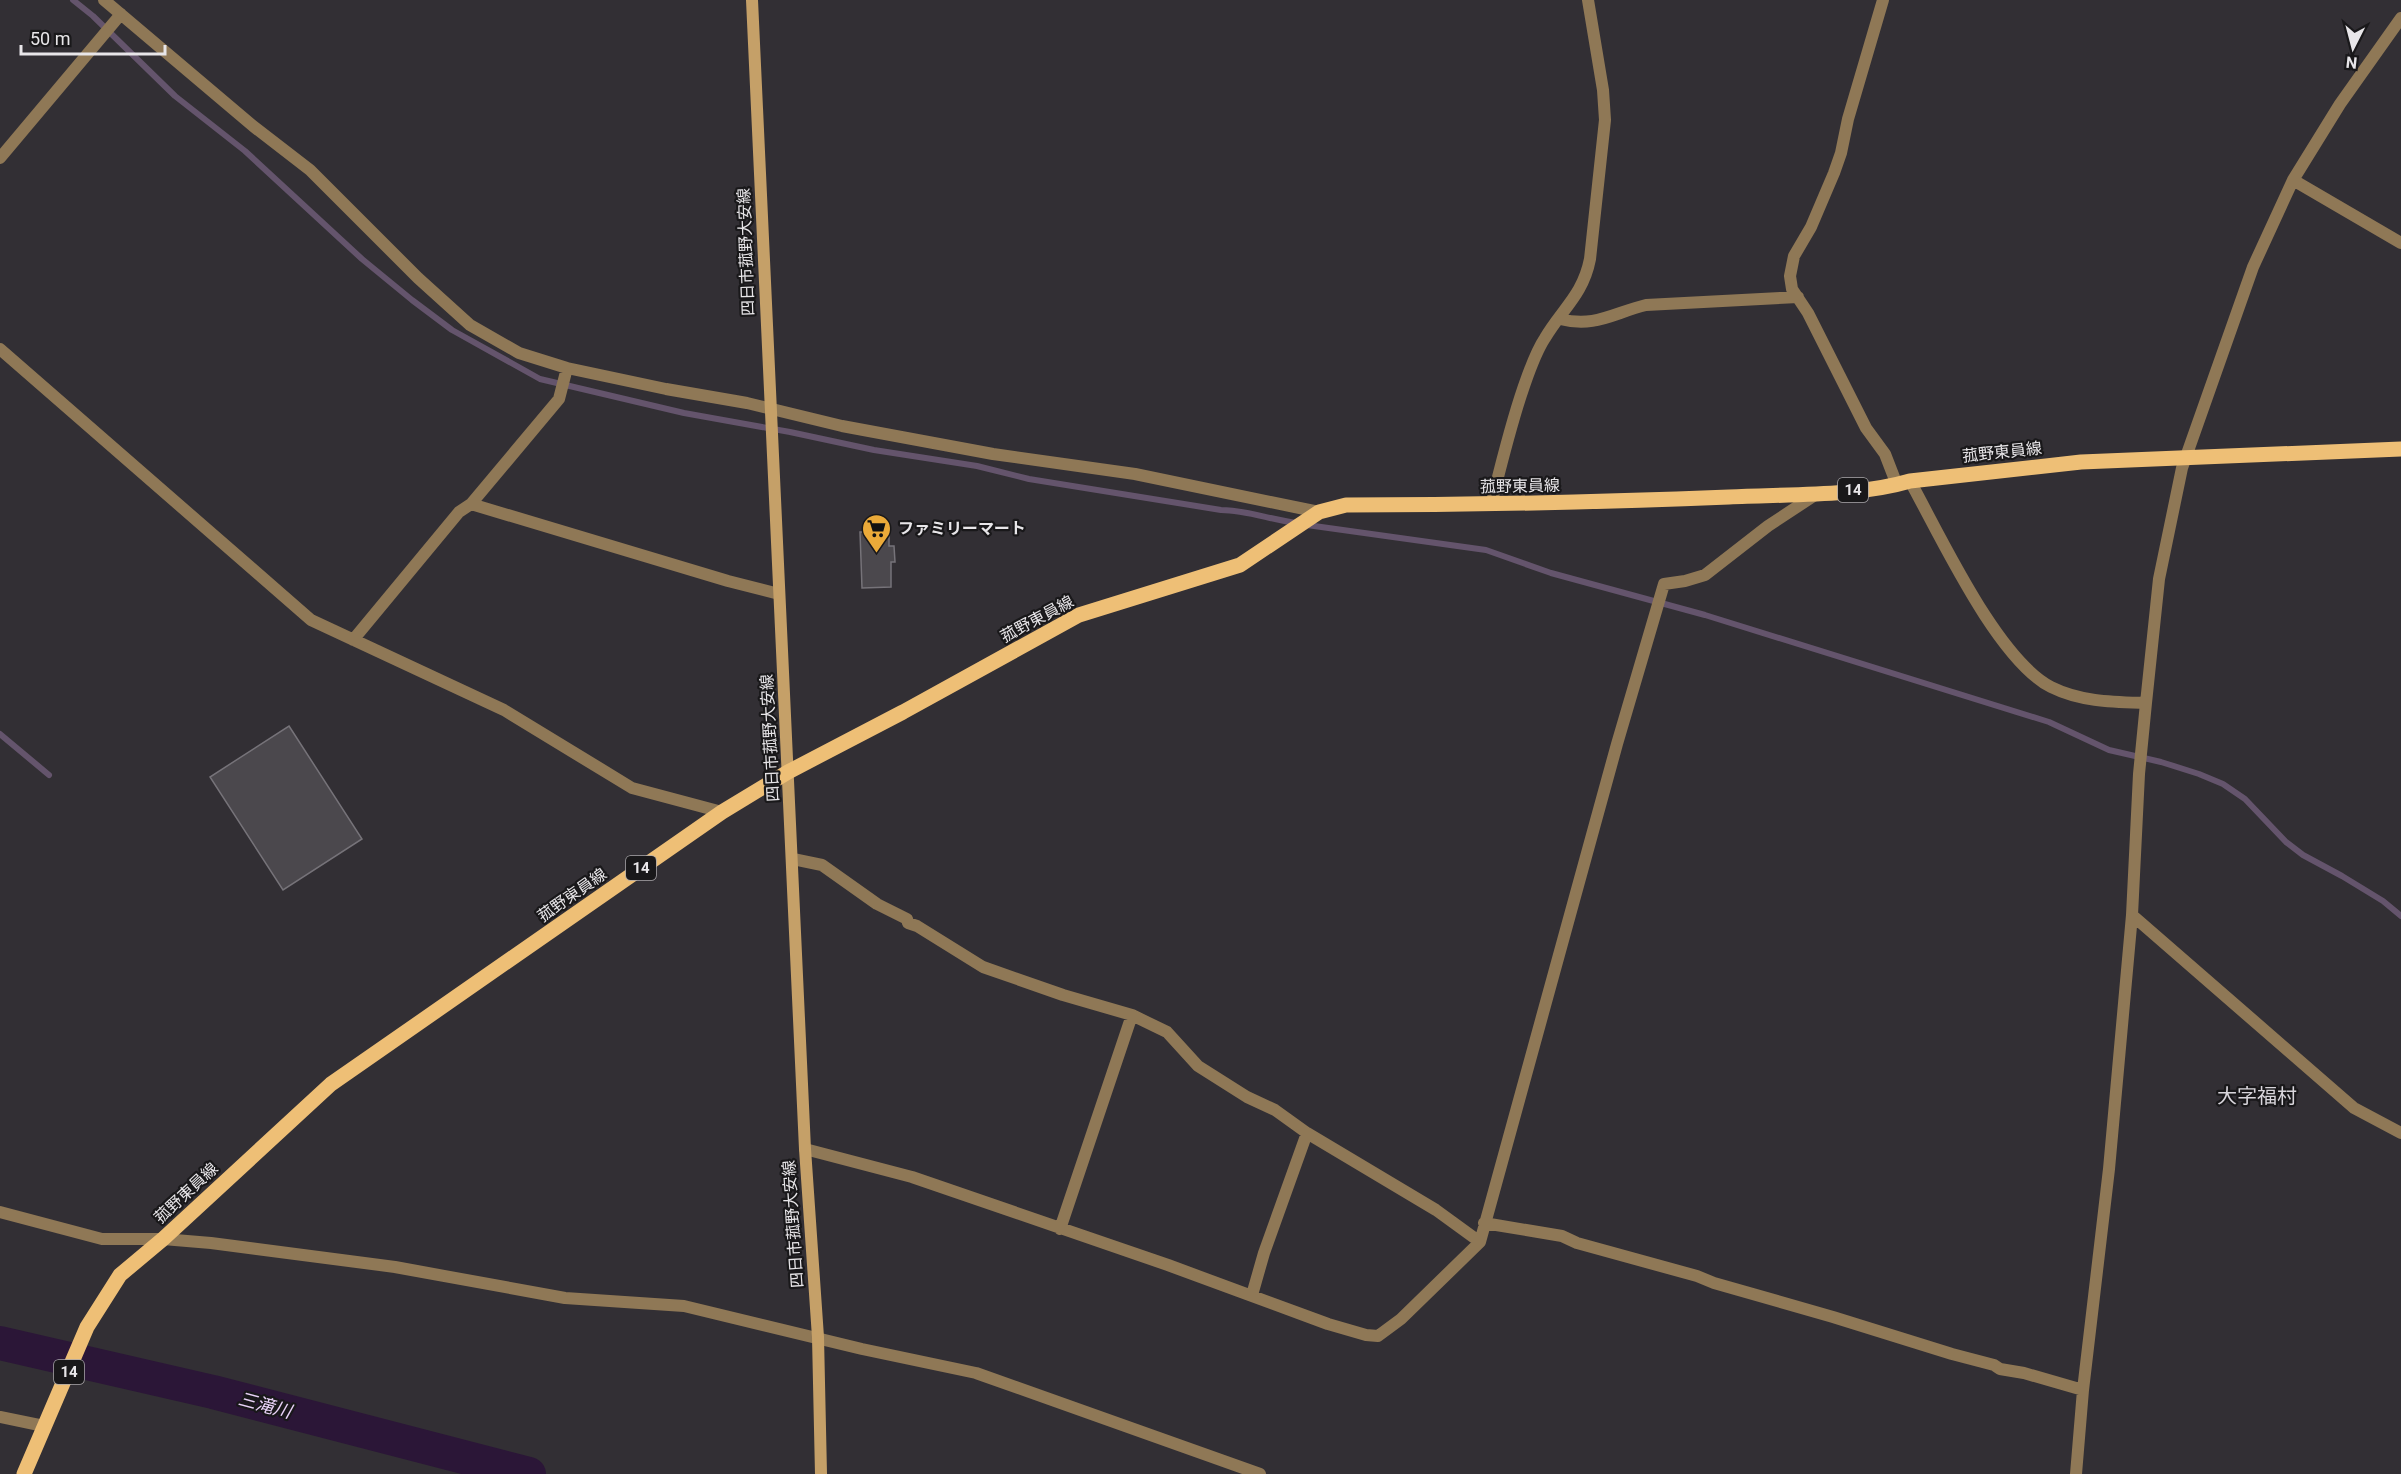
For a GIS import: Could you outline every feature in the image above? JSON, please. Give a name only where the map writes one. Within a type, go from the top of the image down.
[{"type":"main road","name":"四日市菰野大安線","points":[[752,0],[805,1149],[818,1337],[821,1474]]},
{"type":"main road","name":"菰野東員線","points":[[24,1474],[87,1327],[120,1275],[163,1239],[331,1084],[722,812],[788,772],[1079,615],[1240,565],[1313,516],[1346,505],[1554,504],[1818,493],[1887,488],[1904,483],[2081,462],[2401,449]]},
{"type":"street","points":[[104,0],[118,17],[310,170],[418,278],[470,326],[519,353],[566,370],[770,414],[993,454],[1135,474],[1313,516]]},
{"type":"street","points":[[1491,505],[1509,429],[1531,368],[1545,337],[1578,294],[1587,277],[1605,137],[1604,96],[1588,0]]},
{"type":"street","points":[[1883,0],[1848,119],[1841,153],[1810,227],[1794,256],[1790,276],[1792,289],[1866,428],[1904,483],[1978,606],[2012,653],[2033,676],[2053,688],[2083,699],[2146,703]]},
{"type":"street","points":[[0,158],[118,17]]},
{"type":"street","points":[[2076,1474],[2083,1390],[2108,1177],[2132,915],[2139,774],[2159,579],[2182,468],[2253,267],[2293,180],[2340,104],[2401,18]]},
{"type":"street","points":[[2293,180],[2401,243]]},
{"type":"street","points":[[1560,319],[1586,323],[1601,321],[1646,305],[1798,297]]},
{"type":"street","points":[[0,349],[311,620],[504,710],[632,788],[722,812]]},
{"type":"street","points":[[353,640],[459,512],[471,504],[559,399],[566,370]]},
{"type":"street","points":[[805,1149],[912,1177],[1252,1295],[1328,1324],[1366,1335],[1378,1336],[1401,1319],[1480,1242],[1664,584],[1705,575],[1768,526],[1818,493]]},
{"type":"street","points":[[471,504],[728,581],[779,594]]},
{"type":"street","points":[[793,859],[822,865],[877,904],[907,919],[908,923],[917,926],[983,967],[1063,995],[1132,1015],[1167,1032],[1198,1066],[1247,1097],[1275,1110],[1307,1133],[1436,1210],[1480,1242]]},
{"type":"street","points":[[2132,915],[2354,1108],[2401,1132]]},
{"type":"street","points":[[1060,1229],[1132,1015]]},
{"type":"street","points":[[1252,1295],[1264,1253],[1307,1133]]},
{"type":"street","points":[[0,1212],[102,1239],[163,1239],[395,1267],[565,1298],[684,1306],[976,1373],[1260,1474]]},
{"type":"street","points":[[1484,1222],[1562,1236],[1577,1243],[1697,1276],[1714,1283],[1994,1365],[2000,1369],[2083,1390]]},
{"type":"street","points":[[0,1417],[47,1421]]},
{"type":"building","name":"ファミリーマート","points":[[889,531],[889,546],[894,546],[895,562],[891,562],[891,587],[862,588],[860,532]]},
{"type":"building","points":[[289,726],[362,839],[283,890],[210,777]]},
{"type":"waterway","points":[[73,0],[93,16],[175,96],[245,151],[362,259],[412,300],[452,330],[540,379],[684,413],[874,450],[977,466],[1029,479],[1297,523]]},
{"type":"waterway","points":[[1307,525],[1486,550],[1551,573],[1705,615],[2049,722],[2109,750],[2161,762],[2199,774],[2223,784],[2245,799],[2286,842],[2303,855],[2383,901],[2401,916]]},
{"type":"waterway","points":[[0,734],[49,775]]},
{"type":"waterway","name":"三滝川","points":[[0,1343],[213,1392],[529,1474]]},
{"type":"place","name":"ファミリーマート","points":[[877,554]]},
{"type":"district","name":"大字福村","points":[[2257,1096]]}]
